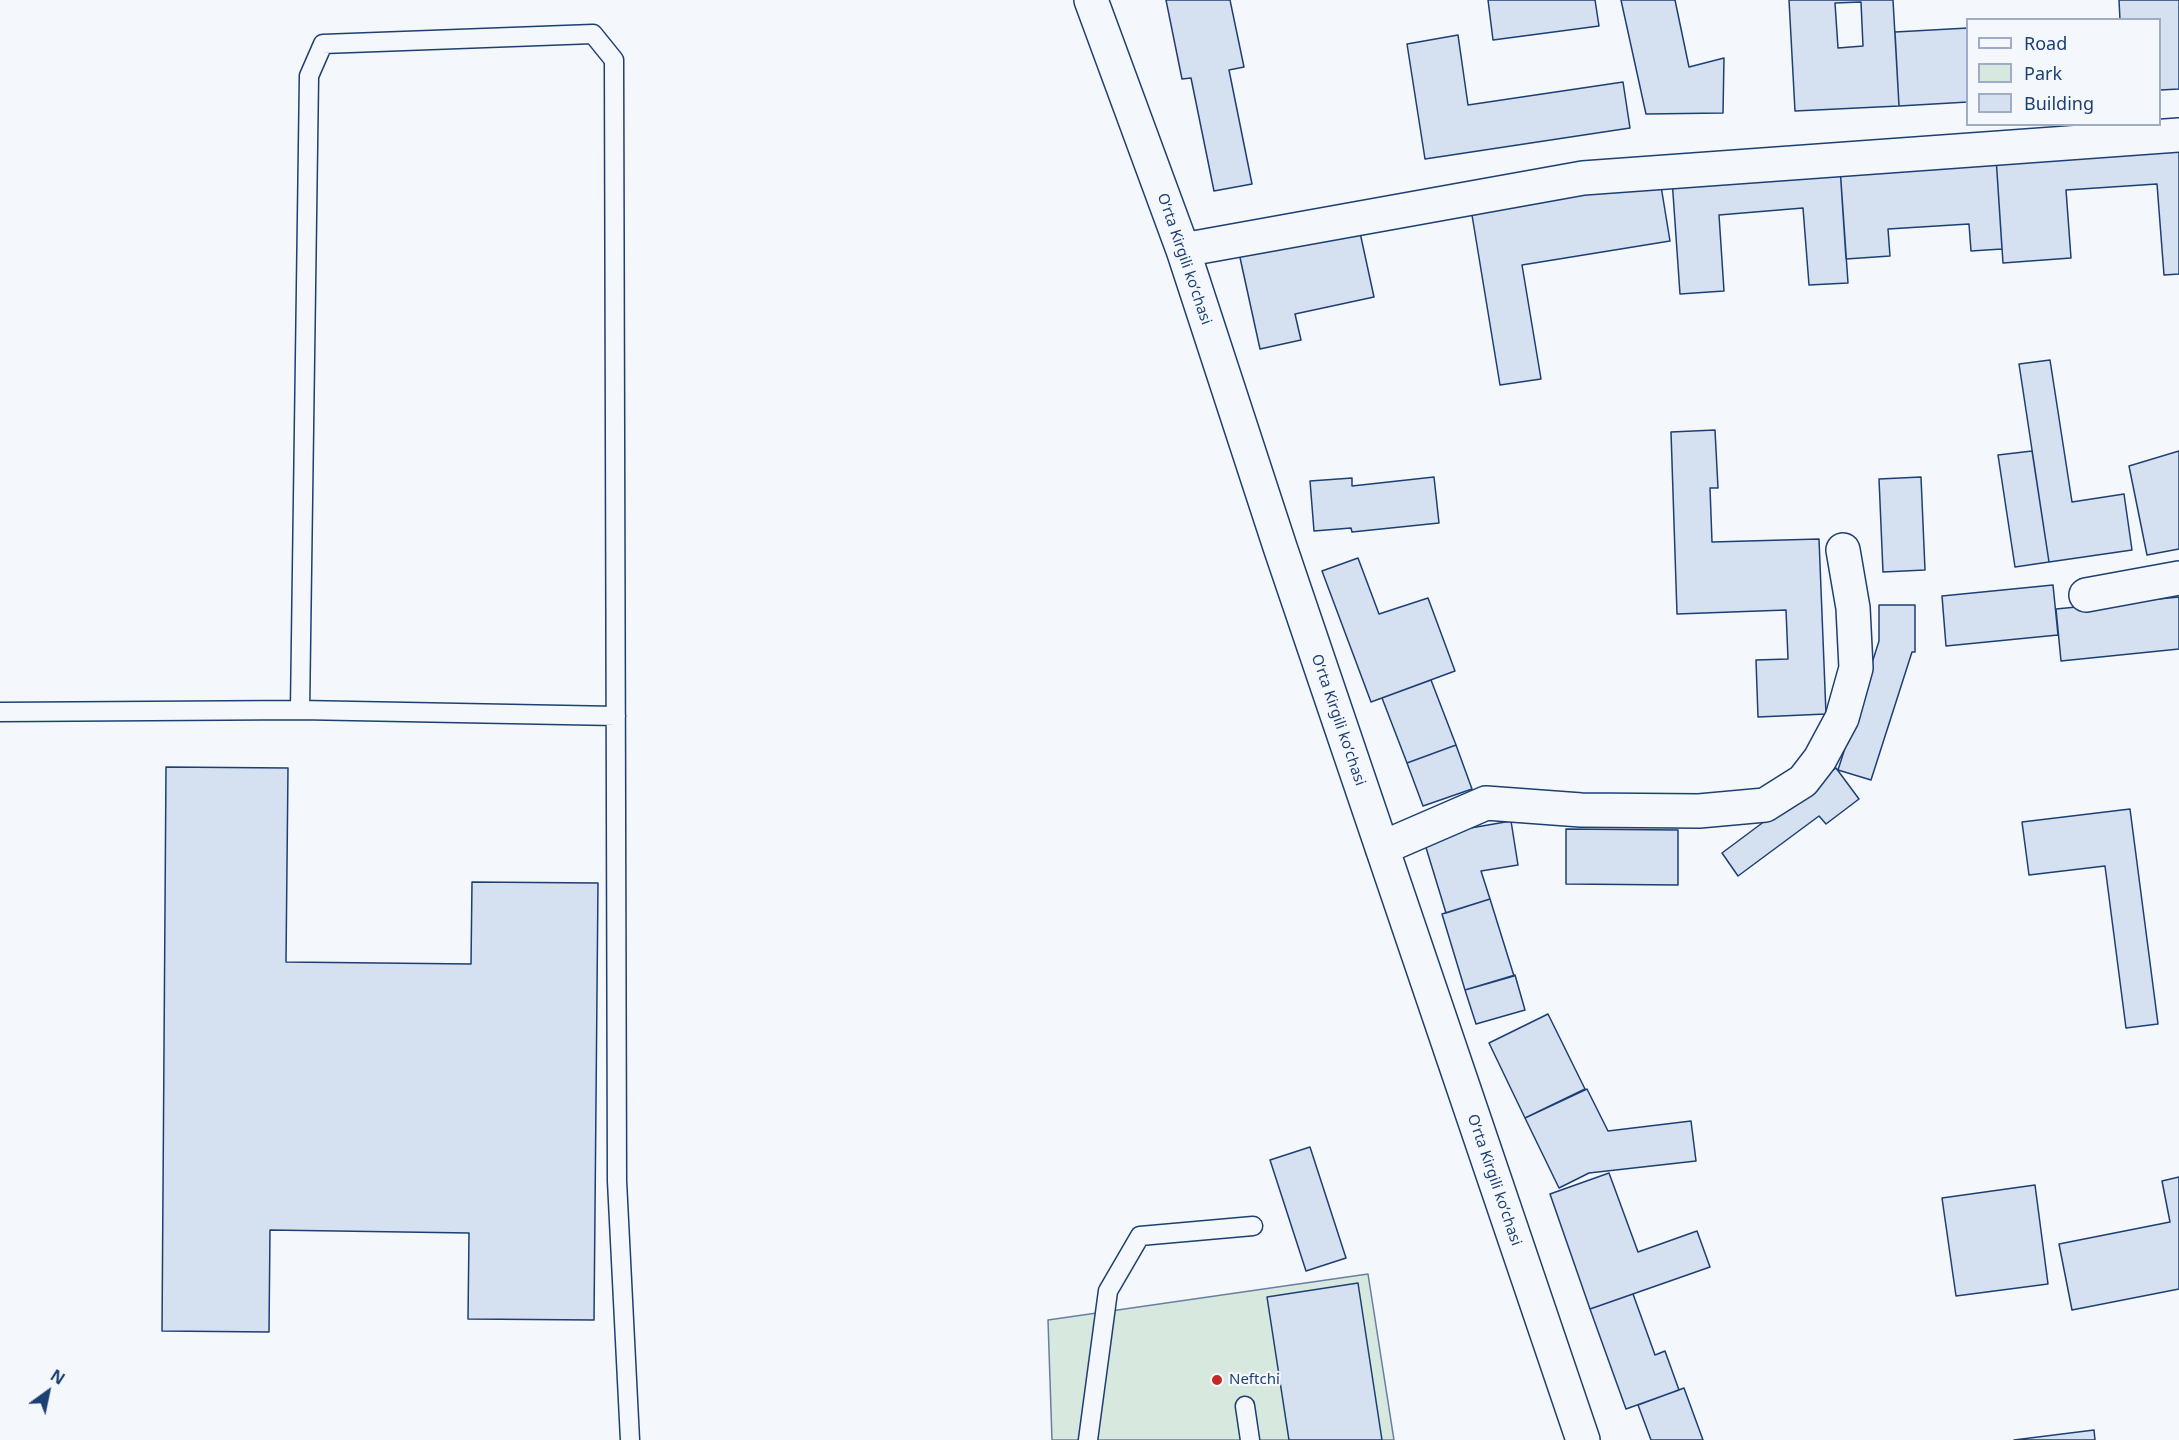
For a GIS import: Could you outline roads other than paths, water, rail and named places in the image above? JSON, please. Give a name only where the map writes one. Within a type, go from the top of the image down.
[{"type":"street","name":"Oʻrta Kirgili koʻchasi","points":[[1091,0],[1183,250],[1280,547],[1583,1440]]},
{"type":"street","points":[[1183,250],[1583,178],[2179,135]]},
{"type":"street","points":[[1382,848],[1486,803],[1581,810],[1699,811],[1765,805],[1803,781],[1820,759],[1842,718],[1856,668],[1853,608],[1843,550]]},
{"type":"street","points":[[2086,595],[2179,578]]},
{"type":"lane","points":[[300,710],[309,76],[322,44],[593,34],[614,60],[616,1181],[630,1440]]},
{"type":"lane","points":[[0,712],[300,710],[615,716]]},
{"type":"lane","points":[[1088,1440],[1108,1291],[1140,1236],[1253,1226]]},
{"type":"lane","points":[[1245,1406],[1250,1440]]},
{"type":"place","name":"Neftchi","points":[[1217,1380]]}]
